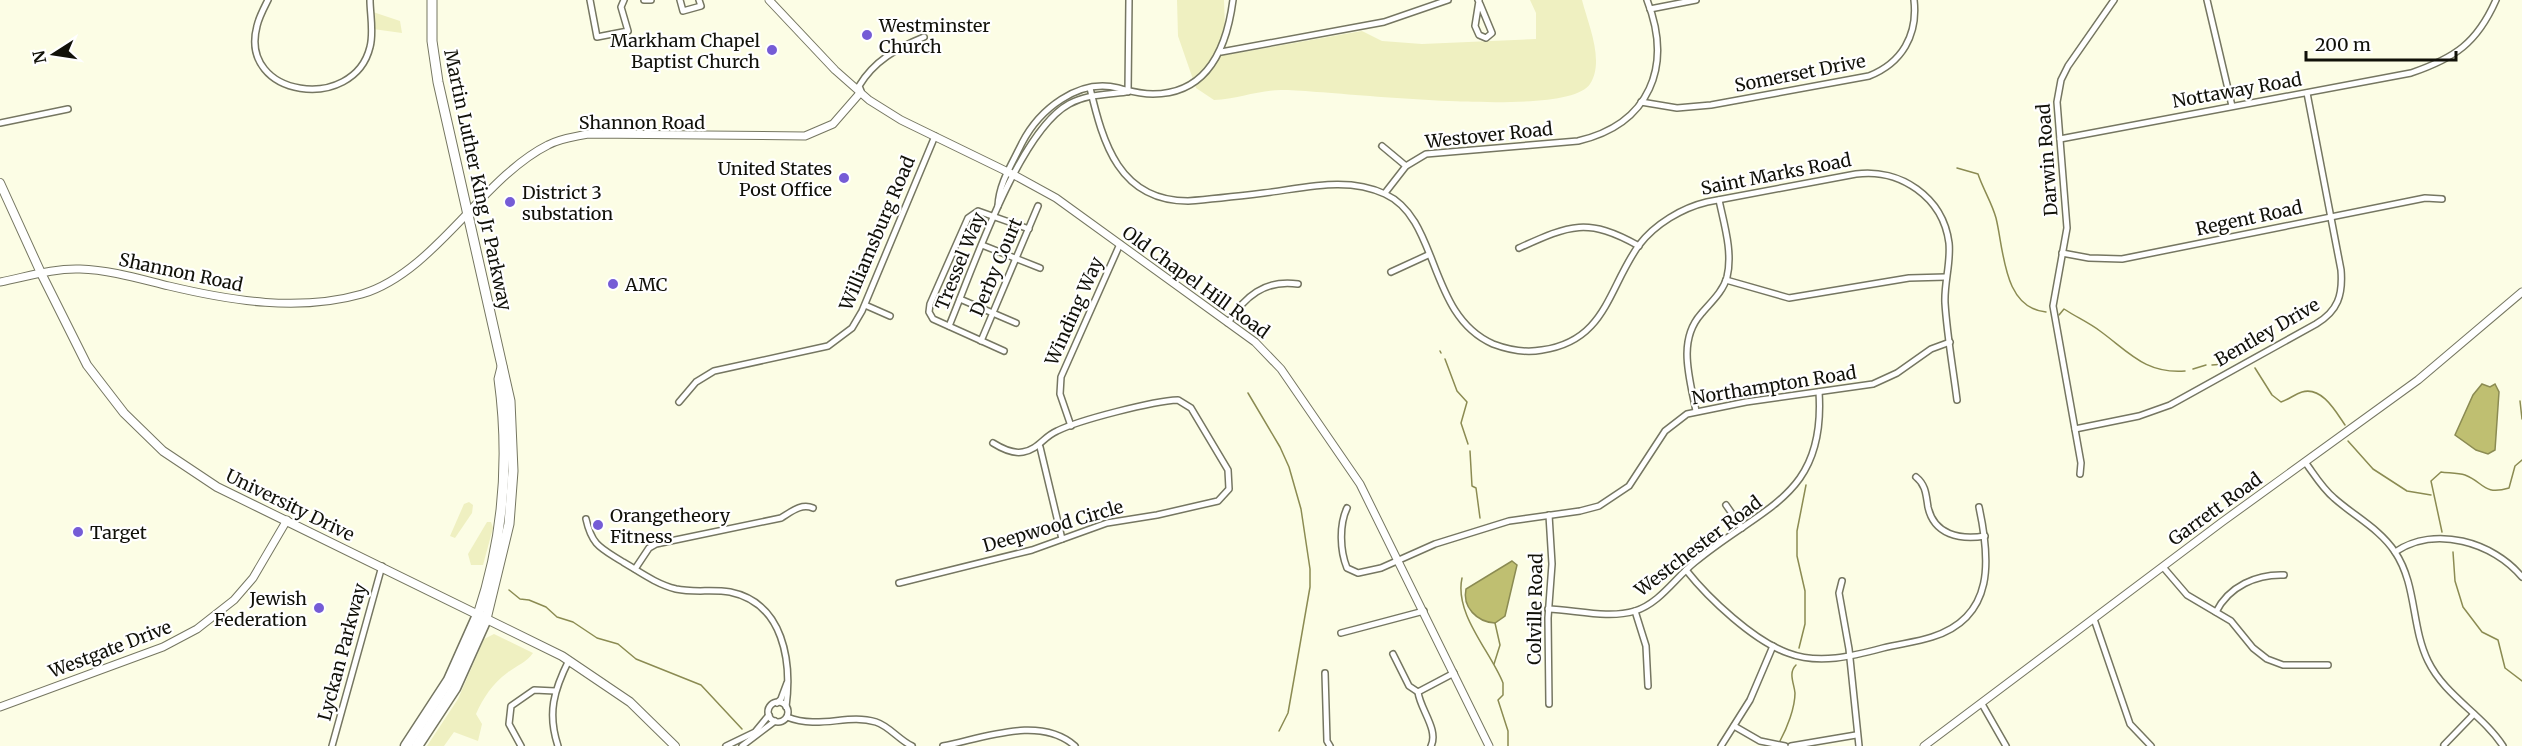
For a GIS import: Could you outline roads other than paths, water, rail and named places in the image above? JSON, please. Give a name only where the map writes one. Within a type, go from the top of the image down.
[{"type":"highway","points":[[406,746],[449,680],[482,617]]},
{"type":"highway","points":[[417,746],[455,688],[482,617]]},
{"type":"main road","name":"Martin Luther King Jr Parkway","points":[[432,0],[434,61],[502,367],[500,379],[506,451],[503,507],[482,617]]},
{"type":"main road","name":"University Drive","points":[[0,183],[40,273],[87,365],[139,429],[198,476],[569,660],[630,702],[675,746]]},
{"type":"street","points":[[268,0],[256,26],[257,55],[273,78],[301,90],[335,85],[357,71],[371,45],[370,0]]},
{"type":"street","points":[[590,0],[597,37],[628,31],[621,7],[624,0]]},
{"type":"street","points":[[644,0],[651,0]]},
{"type":"street","points":[[680,0],[683,11],[701,6],[699,0]]},
{"type":"street","name":"Old Chapel Hill Road","points":[[769,0],[860,93],[901,120],[1011,173],[1056,198],[1266,352],[1281,369],[1346,459],[1424,611],[1489,746]]},
{"type":"street","points":[[1128,92],[1129,0]]},
{"type":"street","points":[[1011,173],[1048,119],[1068,104],[1092,95],[1128,92],[1162,93],[1195,80],[1221,52],[1228,34],[1233,0]]},
{"type":"street","points":[[1221,52],[1384,22],[1448,0]]},
{"type":"street","name":"Westover Road","points":[[1385,193],[1406,166],[1417,158],[1435,153],[1589,139],[1624,120],[1641,102],[1652,82],[1658,57],[1658,35],[1647,0]]},
{"type":"street","points":[[1650,9],[1696,0]]},
{"type":"street","name":"Somerset Drive","points":[[1641,102],[1677,108],[1711,105],[1869,76],[1890,65],[1907,46],[1913,27],[1914,0]]},
{"type":"street","name":"Darwin Road","points":[[2080,474],[2081,463],[2054,315],[2055,284],[2067,228],[2067,203],[2057,102],[2061,80],[2114,0]]},
{"type":"street","points":[[2206,0],[2232,106]]},
{"type":"street","name":"Nottaway Road","points":[[2060,139],[2411,73],[2454,55],[2481,30],[2496,0]]},
{"type":"street","points":[[1478,1],[1492,33],[1486,38],[1479,35],[1475,26],[1478,1]]},
{"type":"street","points":[[860,93],[860,85],[877,63],[899,47],[924,37]]},
{"type":"street","points":[[1011,173],[1024,139],[1043,113],[1065,97],[1090,88],[1118,87],[1128,92]]},
{"type":"street","points":[[1090,88],[1107,147],[1114,161],[1136,184],[1167,200],[1188,201],[1339,183],[1353,184],[1385,193]]},
{"type":"street","name":"Shannon Road","points":[[0,282],[70,269],[105,272],[208,295],[261,304],[341,298],[371,291],[394,279],[535,152],[564,139],[610,134],[699,137],[805,136],[833,124],[860,93]]},
{"type":"street","name":"Bentley Drive","points":[[2075,429],[2139,416],[2170,405],[2326,317],[2338,302],[2342,288],[2331,216],[2307,93]]},
{"type":"street","points":[[0,123],[68,109]]},
{"type":"street","name":"Williamsburg Road","points":[[679,402],[696,382],[714,371],[830,345],[852,328],[865,305],[934,136]]},
{"type":"street","points":[[1382,146],[1406,166]]},
{"type":"street","name":"Tressel Way","points":[[949,326],[1011,173]]},
{"type":"street","name":"Saint Marks Road","points":[[1385,193],[1400,203],[1411,215],[1450,304],[1470,329],[1504,348],[1530,351],[1563,345],[1591,326],[1602,314],[1639,246],[1658,226],[1679,212],[1697,204],[1863,173],[1894,176],[1920,190],[1939,212],[1949,244],[1945,306],[1957,400]]},
{"type":"street","name":"Regent Road","points":[[2062,253],[2089,258],[2122,259],[2425,198],[2442,199]]},
{"type":"street","points":[[1696,411],[1687,358],[1688,339],[1699,316],[1713,301],[1726,280],[1728,251],[1719,200]]},
{"type":"street","name":"Derby Court","points":[[981,341],[1038,206]]},
{"type":"street","points":[[1004,351],[933,319],[928,312],[968,218],[978,211],[1029,229]]},
{"type":"street","points":[[1519,248],[1576,226],[1609,231],[1639,246]]},
{"type":"street","name":"Winding Way","points":[[1071,426],[1060,394],[1061,377],[1120,244]]},
{"type":"street","points":[[982,245],[1040,268]]},
{"type":"street","points":[[1391,272],[1428,255]]},
{"type":"street","points":[[1726,280],[1789,298],[1909,278],[1946,277]]},
{"type":"street","points":[[1228,322],[1240,304],[1256,291],[1275,284],[1298,284]]},
{"type":"street","name":"Garrett Road","points":[[1923,746],[2442,362],[2522,292]]},
{"type":"street","points":[[960,299],[1016,323]]},
{"type":"street","points":[[865,305],[890,316]]},
{"type":"street","name":"Northampton Road","points":[[1347,508],[1342,518],[1344,560],[1347,568],[1358,573],[1399,561],[1424,549],[1509,521],[1594,507],[1622,493],[1641,472],[1670,425],[1696,411],[1863,387],[1882,381],[1930,349],[1950,342]]},
{"type":"street","name":"Westchester Road","points":[[1548,609],[1609,614],[1635,611],[1657,600],[1686,570],[1786,497],[1806,470],[1819,432],[1819,392]]},
{"type":"street","name":"Deepwood Circle","points":[[899,583],[1032,550],[1107,523],[1218,501],[1227,493],[1230,481],[1228,470],[1207,433],[1191,408],[1182,401],[1170,401],[1071,426],[1051,434],[1040,447]]},
{"type":"street","points":[[993,443],[1018,452],[1040,447],[1062,539]]},
{"type":"street","points":[[2305,462],[2329,493],[2378,533],[2395,552],[2408,578],[2427,658],[2438,677],[2503,746]]},
{"type":"street","points":[[1916,477],[1924,485],[1931,516],[1937,525],[1962,538],[1984,536]]},
{"type":"street","points":[[635,569],[649,548],[656,544],[781,518],[795,509],[806,506],[813,508]]},
{"type":"street","points":[[1726,506],[1742,528]]},
{"type":"street","points":[[1686,570],[1711,599],[1773,646],[1808,658],[1850,656],[1932,638],[1948,630],[1968,615],[1976,604],[1986,580],[1988,557],[1979,507]]},
{"type":"street","name":"Colville Road","points":[[1548,704],[1548,609],[1552,564],[1549,515]]},
{"type":"street","points":[[586,519],[595,544],[635,569],[675,588],[723,591],[755,602],[777,625],[785,649],[788,679],[787,717]]},
{"type":"street","name":"Westgate Drive","points":[[0,707],[163,647],[197,629],[234,600],[253,578],[287,520]]},
{"type":"street","points":[[2395,552],[2424,541],[2458,540],[2490,551],[2522,577]]},
{"type":"street","name":"Lyckan Parkway","points":[[332,746],[382,566]]},
{"type":"street","points":[[2163,567],[2195,603],[2216,612],[2236,625],[2253,648],[2273,662],[2328,665]]},
{"type":"street","points":[[2216,612],[2223,600],[2251,580],[2266,575],[2284,575]]},
{"type":"street","points":[[1842,581],[1839,593],[1850,656],[1856,735],[1859,746]]},
{"type":"street","points":[[1341,633],[1424,611]]},
{"type":"street","points":[[1635,611],[1646,646],[1648,686]]},
{"type":"street","points":[[2094,619],[2130,724],[2151,746]]},
{"type":"street","points":[[1721,746],[1757,687],[1773,646]]},
{"type":"street","points":[[1393,654],[1409,686],[1418,692],[1421,707],[1432,731],[1431,746]]},
{"type":"street","points":[[558,746],[552,723],[555,692],[569,660]]},
{"type":"street","points":[[1325,673],[1327,741],[1330,746]]},
{"type":"street","points":[[1418,692],[1454,673]]},
{"type":"street","points":[[726,746],[760,728],[769,715],[770,707],[781,699],[788,679]]},
{"type":"street","points":[[521,746],[509,724],[511,706],[534,690],[555,692]]},
{"type":"street","points":[[777,703],[786,707]]},
{"type":"street","points":[[1982,704],[2006,746]]},
{"type":"street","points":[[2444,745],[2474,714]]},
{"type":"street","points":[[769,715],[775,721],[780,722],[787,717]]},
{"type":"street","points":[[787,717],[808,724],[856,720],[875,722],[912,746]]},
{"type":"street","points":[[742,746],[775,721]]},
{"type":"street","points":[[1734,726],[1760,741],[1785,746]]},
{"type":"street","points":[[943,746],[1040,730],[1056,734],[1075,746]]},
{"type":"street","points":[[1791,746],[1856,735]]},
{"type":"waterway","points":[[1957,168],[1978,174],[1994,212],[2004,261],[2013,289],[2021,300],[2032,308],[2046,312]]},
{"type":"waterway","points":[[2059,315],[2064,309],[2096,328],[2129,354],[2148,365],[2171,371],[2185,371]]},
{"type":"waterway","points":[[1445,359],[1457,391],[1467,402],[1461,423],[1468,444]]},
{"type":"waterway","points":[[2212,365],[2225,364]]},
{"type":"waterway","points":[[2193,369],[2206,365]]},
{"type":"waterway","points":[[2255,368],[2272,395],[2281,402],[2302,392],[2316,393],[2328,401],[2345,425]]},
{"type":"waterway","points":[[1248,393],[1280,447],[1289,467],[1301,509],[1310,569],[1310,587],[1288,713],[1279,731]]},
{"type":"waterway","points":[[2520,401],[2522,419]]},
{"type":"waterway","points":[[2348,441],[2373,469],[2407,491],[2431,495]]},
{"type":"waterway","points":[[1470,451],[1472,486],[1476,488],[1480,518]]},
{"type":"waterway","points":[[2442,532],[2431,481],[2441,472],[2456,473],[2465,475],[2489,489],[2509,488],[2515,466],[2522,460]]},
{"type":"waterway","points":[[1799,648],[1805,624],[1805,591],[1797,556],[1797,531],[1806,485]]},
{"type":"waterway","points":[[2453,552],[2455,581],[2463,607],[2482,632],[2498,640],[2505,668],[2522,681]]},
{"type":"waterway","points":[[1462,578],[1461,592],[1468,619],[1503,683],[1503,695],[1498,700],[1508,731],[1508,746]]},
{"type":"waterway","points":[[509,590],[520,599],[546,607],[557,617],[573,622],[597,638],[618,644],[636,659],[701,685],[742,729]]},
{"type":"waterway","points":[[1494,664],[1500,645],[1495,623]]},
{"type":"waterway","points":[[1780,741],[1794,705],[1792,675],[1796,665]]},
{"type":"place","name":"Westminster Church","points":[[867,35]]},
{"type":"place","name":"Markham Chapel Baptist Church","points":[[772,50]]},
{"type":"place","name":"United States Post Office","points":[[844,178]]},
{"type":"place","name":"District 3 substation","points":[[510,202]]},
{"type":"place","name":"AMC","points":[[613,284]]},
{"type":"place","name":"Orangetheory Fitness","points":[[598,525]]},
{"type":"place","name":"Target","points":[[78,532]]},
{"type":"place","name":"Jewish Federation","points":[[319,608]]}]
